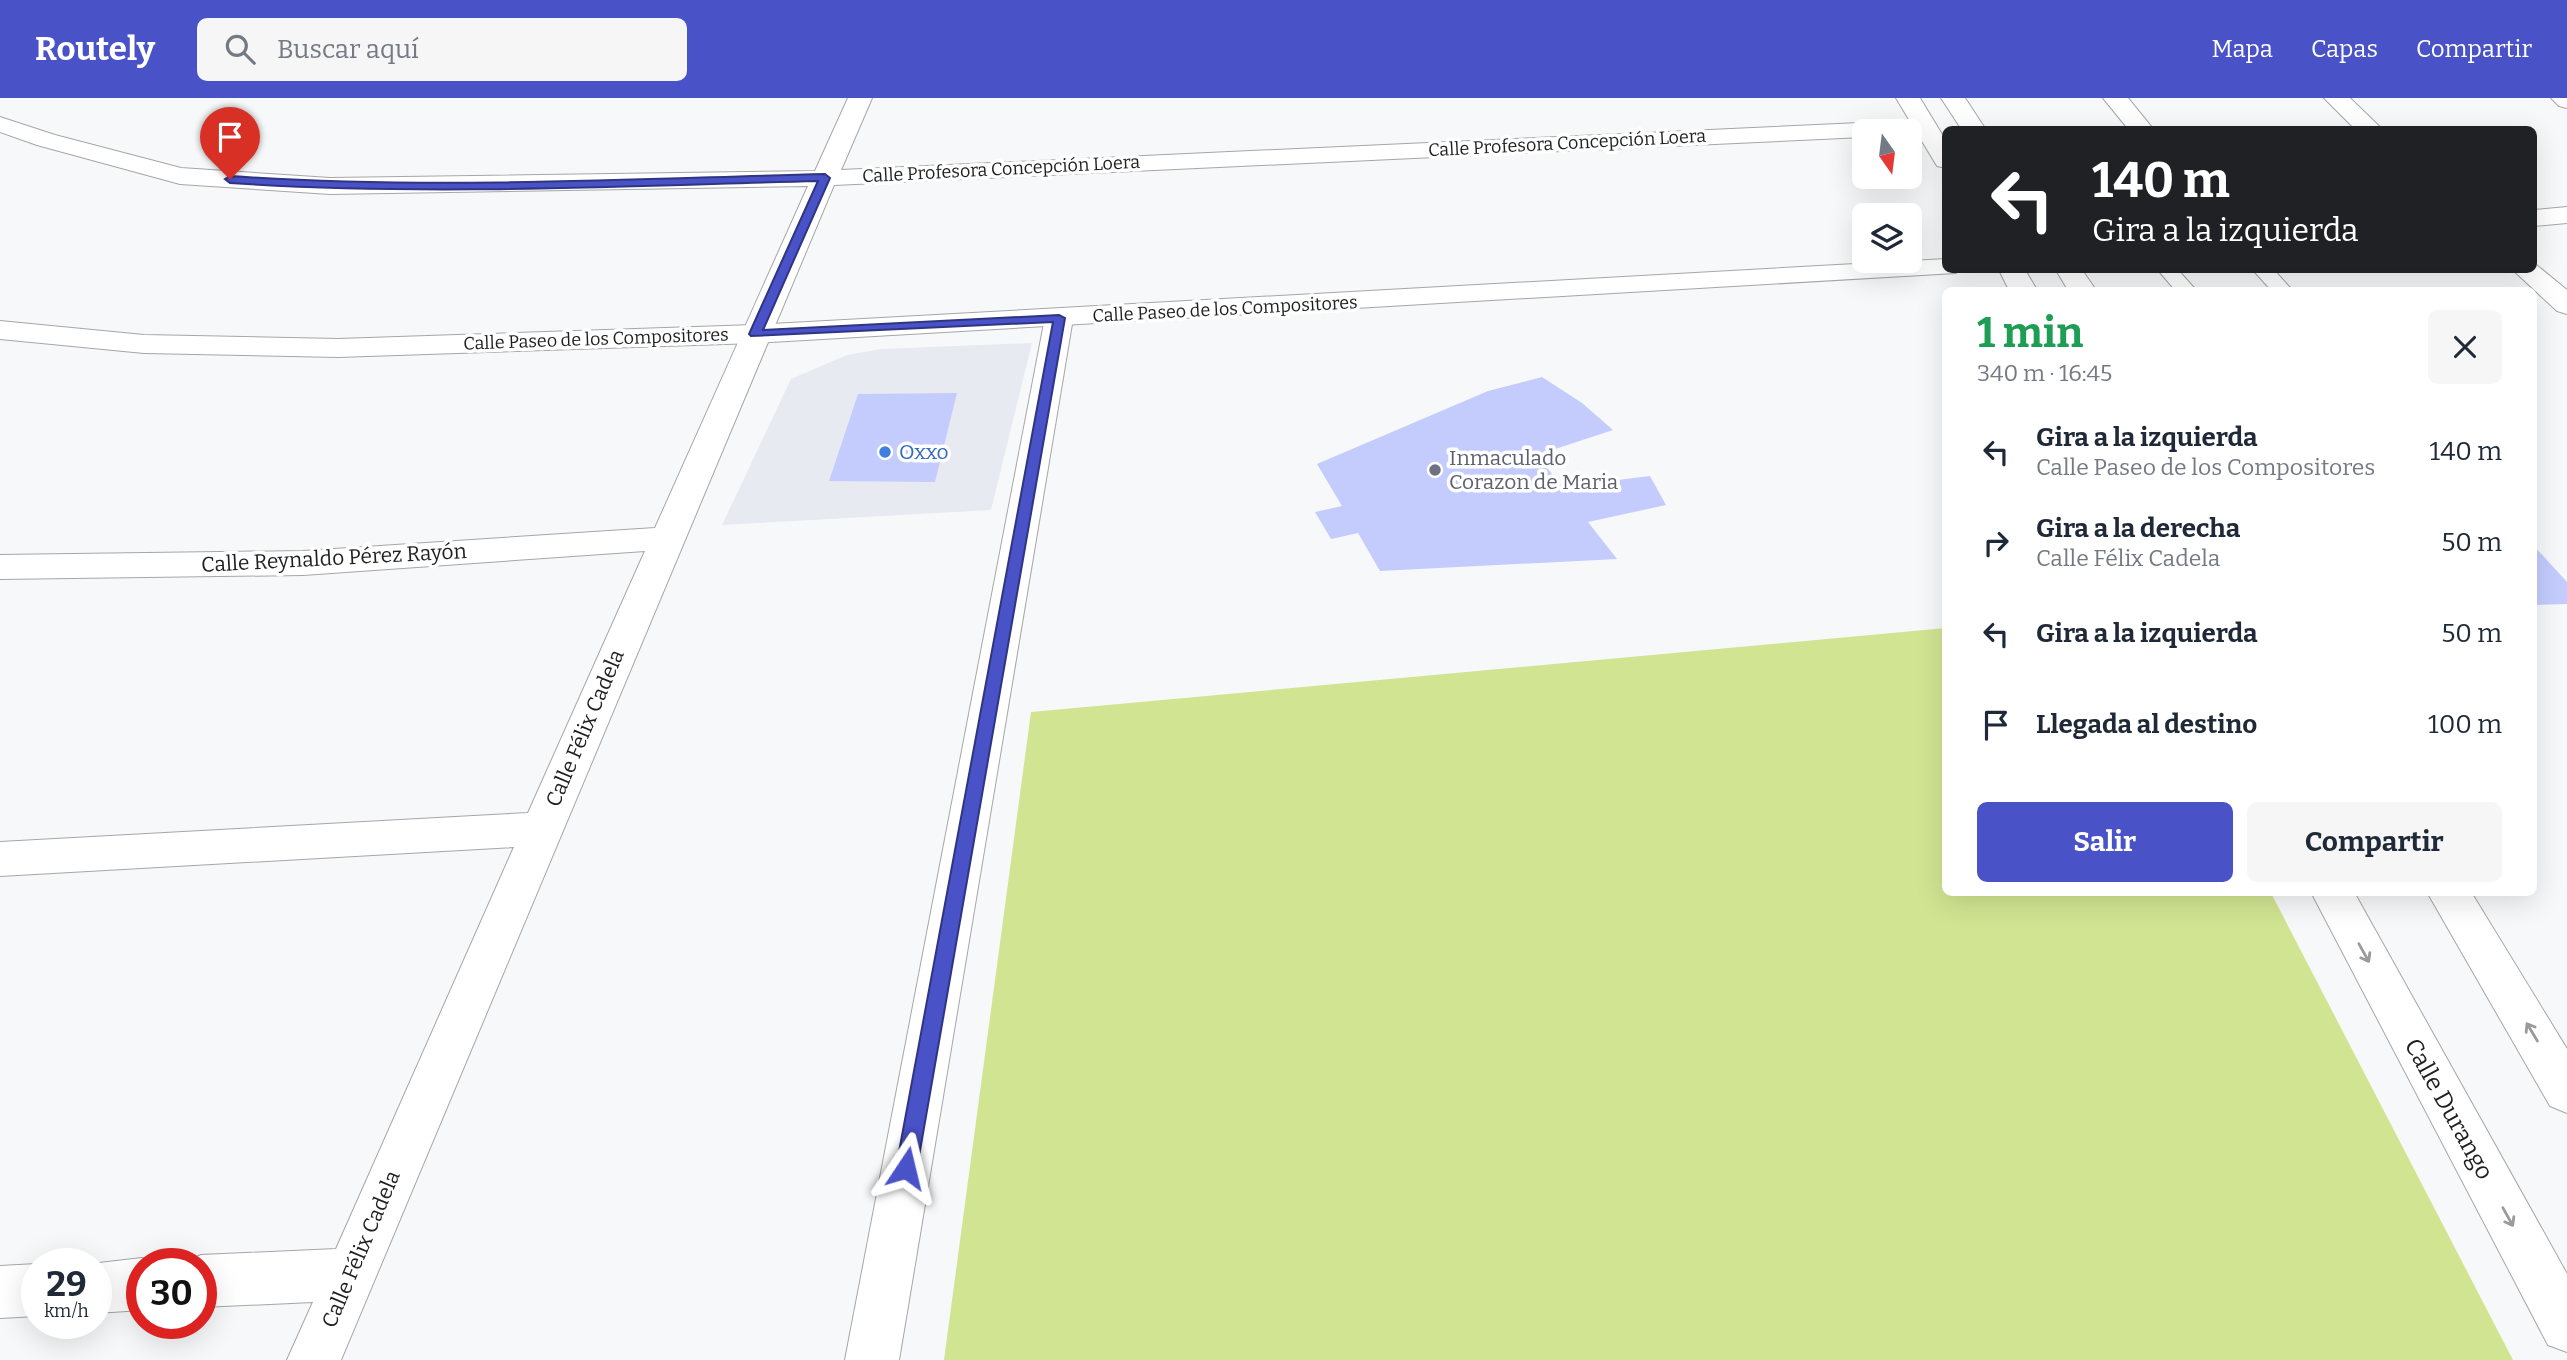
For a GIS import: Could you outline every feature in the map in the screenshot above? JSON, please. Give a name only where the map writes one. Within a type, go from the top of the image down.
[{"type":"street","name":"Calle Félix Cadela","points":[[314,1360],[755,334],[860,98]]},
{"type":"street","points":[[1908,98],[1942,155]]},
{"type":"street","points":[[1953,98],[1971,126]]},
{"type":"street","points":[[2115,98],[2139,126]]},
{"type":"street","points":[[2336,98],[2367,126]]},
{"type":"street","points":[[2563,98],[2567,101]]},
{"type":"street","name":"Calle Profesora Concepción Loera","points":[[0,124],[46,140],[180,176],[316,185],[518,185],[825,178],[1925,127]]},
{"type":"street","points":[[2537,218],[2567,215]]},
{"type":"street","name":"Calle Paseo de los Compositores","points":[[0,330],[144,344],[338,348],[755,334],[1942,268]]},
{"type":"street","points":[[2530,273],[2567,305]]},
{"type":"street","points":[[872,1360],[1059,318]]},
{"type":"street","name":"Calle Reynaldo Pérez Rayón","points":[[0,567],[303,563],[667,538]]},
{"type":"street","points":[[0,859],[542,830]]},
{"type":"street","name":"Calle Durango","points":[[2334,896],[2567,1326]]},
{"type":"street","points":[[2450,896],[2567,1091]]},
{"type":"street","points":[[217,1280],[351,1274]]},
{"type":"street","points":[[0,1292],[21,1291]]},
{"type":"lane","points":[[2171,273],[2183,287]]},
{"type":"lane","points":[[2266,273],[2279,287]]},
{"type":"shaded area","points":[[1032,343],[991,510],[722,525],[791,379],[847,355],[881,349]]},
{"type":"green space","points":[[1942,628],[1942,896],[2273,896],[2513,1360],[944,1360],[1031,712]]},
{"type":"building","name":"Inmaculado Corazon de Maria","points":[[1542,377],[1582,403],[1613,430],[1537,455],[1562,487],[1650,476],[1666,505],[1588,522],[1617,559],[1380,571],[1358,533],[1331,539],[1315,512],[1342,506],[1317,464],[1488,391]]},
{"type":"building","points":[[957,393],[935,482],[829,481],[858,394]]},
{"type":"building","points":[[2537,549],[2567,582],[2567,604],[2537,605]]},
{"type":"place","name":"Oxxo","points":[[885,452]]},
{"type":"place","name":"Inmaculado Corazon de Maria","points":[[1435,470]]},
{"type":"route","points":[[230,179],[330,186],[825,178],[755,334],[1059,318],[906,1168]]}]
